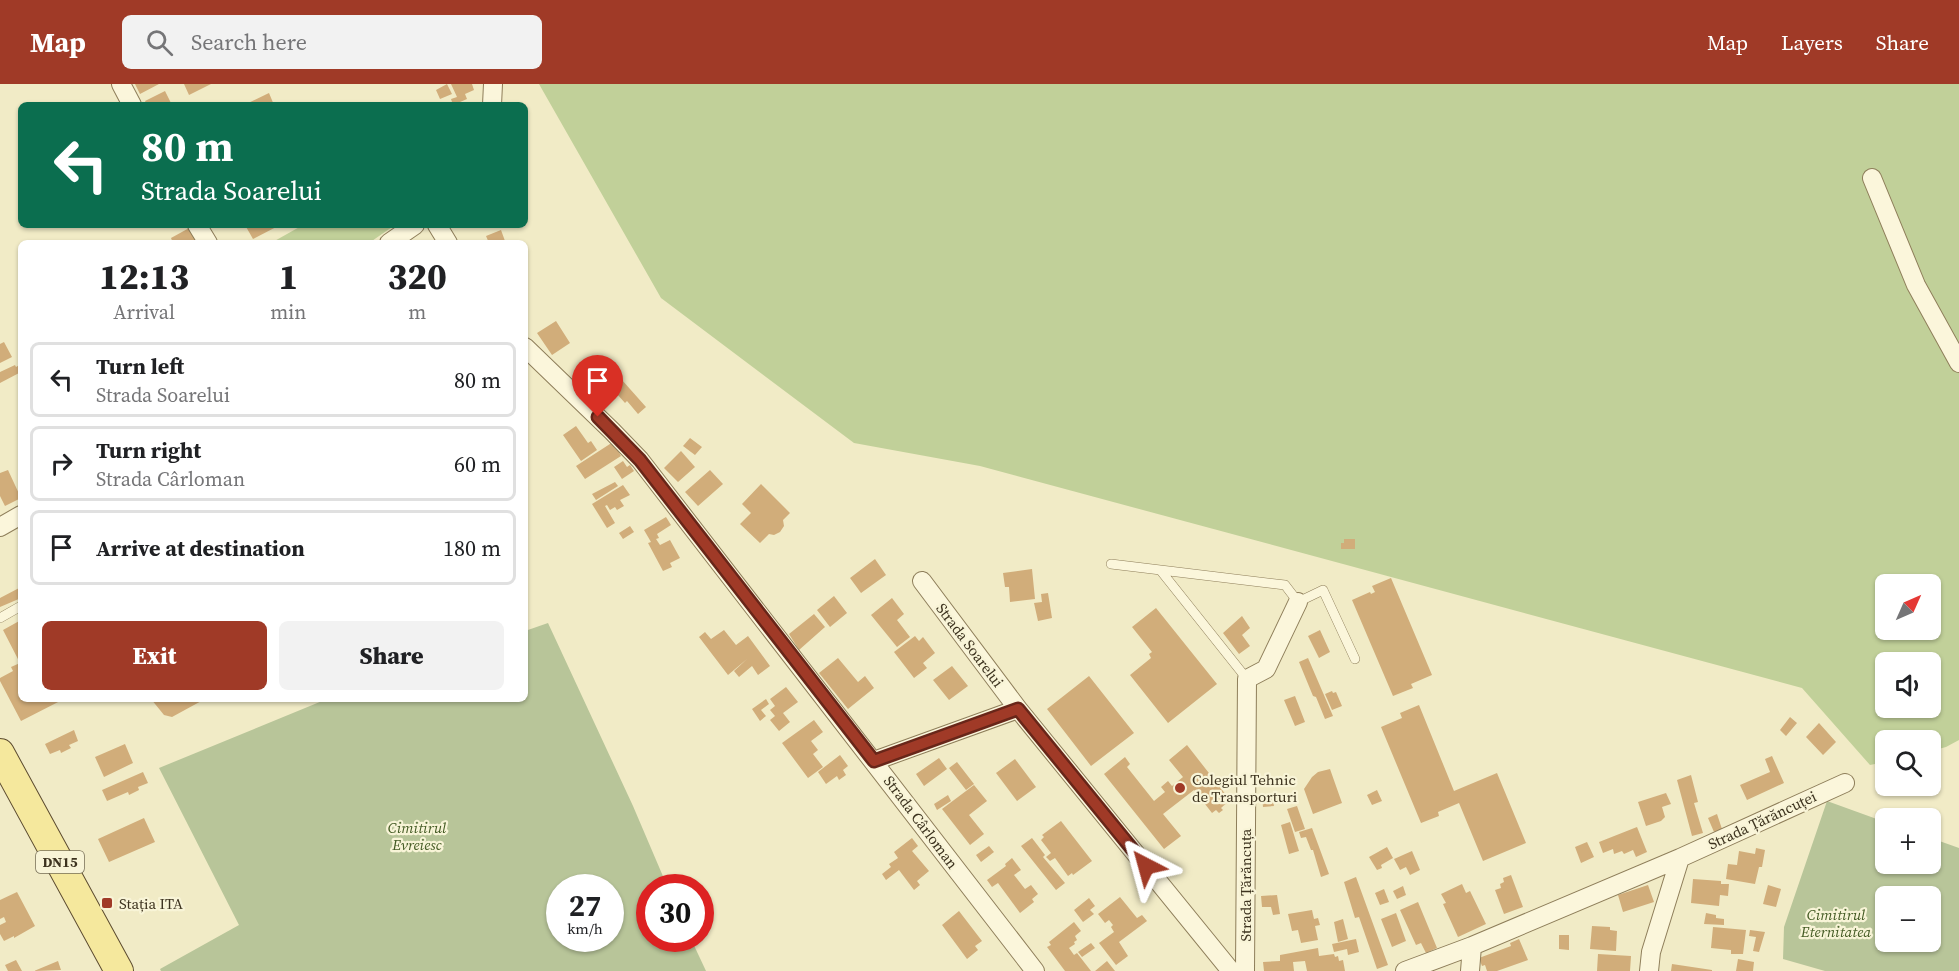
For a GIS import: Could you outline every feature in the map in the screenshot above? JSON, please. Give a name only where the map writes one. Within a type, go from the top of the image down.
[{"type":"main road","name":"DN15","points":[[3,766],[119,971]]},
{"type":"street","points":[[121,84],[130,102]]},
{"type":"street","points":[[492,102],[493,84]]},
{"type":"street","points":[[1872,178],[1916,285],[1959,363]]},
{"type":"street","points":[[393,240],[411,228]]},
{"type":"street","name":"Strada Cârloman","points":[[528,350],[640,460],[1035,971]]},
{"type":"street","points":[[0,527],[18,517]]},
{"type":"street","name":"Strada Soarelui","points":[[922,580],[1018,709],[1231,971]]},
{"type":"street","points":[[1247,679],[1266,669],[1298,602]]},
{"type":"street","name":"Strada Țărăncuța","points":[[1245,971],[1247,679]]},
{"type":"street","points":[[874,761],[1018,709]]},
{"type":"street","name":"Strada Țărăncuței","points":[[1680,858],[1845,783]]},
{"type":"street","points":[[1405,971],[1472,946],[1680,858]]},
{"type":"street","points":[[1649,971],[1651,952],[1680,858]]},
{"type":"street","points":[[1470,971],[1472,946]]},
{"type":"lane","points":[[1111,564],[1285,585],[1298,602],[1323,590],[1355,659]]},
{"type":"lane","points":[[1161,571],[1247,679]]},
{"type":"lane","points":[[0,618],[18,608]]},
{"type":"green space","points":[[539,84],[1959,84],[1959,740],[1946,747],[1941,748],[1941,730],[1875,730],[1875,764],[1870,765],[1802,688],[980,466],[854,443],[661,298]]},
{"type":"green space","points":[[298,228],[391,228],[373,240],[276,240]]},
{"type":"green space","name":"Cimitirul Evreiesc","points":[[548,623],[662,874],[636,874],[636,952],[697,952],[706,971],[161,971],[160,969],[239,925],[159,768],[320,702],[528,702],[528,630]]},
{"type":"green space","name":"Cimitirul Eternitatea","points":[[1827,801],[1875,818],[1875,874],[1941,874],[1941,842],[1959,848],[1959,971],[1825,971],[1783,959],[1784,927]]},
{"type":"building","points":[[135,84],[159,84],[140,94]]},
{"type":"building","points":[[184,84],[211,84],[189,95]]},
{"type":"building","points":[[447,84],[452,94],[440,99],[436,90]]},
{"type":"building","points":[[451,84],[472,84],[474,90],[465,94],[467,99],[452,102],[451,99],[457,97]]},
{"type":"building","points":[[165,91],[170,102],[146,102]]},
{"type":"building","points":[[269,93],[273,102],[250,102]]},
{"type":"building","points":[[191,228],[195,240],[172,240],[171,238]]},
{"type":"building","points":[[247,228],[274,228],[253,239]]},
{"type":"building","points":[[501,230],[505,240],[488,240],[486,236]]},
{"type":"building","points":[[556,321],[570,343],[552,355],[537,333]]},
{"type":"building","points":[[4,342],[12,357],[0,363],[0,344]]},
{"type":"building","points":[[606,362],[646,407],[638,414],[609,385],[597,395],[585,380]]},
{"type":"building","points":[[15,365],[18,366],[18,374],[0,383],[0,372]]},
{"type":"building","points":[[576,426],[588,443],[591,441],[597,450],[581,461],[563,435]]},
{"type":"building","points":[[690,438],[702,447],[695,455],[683,446]]},
{"type":"building","points":[[613,442],[621,456],[585,479],[576,466]]},
{"type":"building","points":[[681,451],[695,467],[678,482],[664,468]]},
{"type":"building","points":[[623,461],[634,471],[622,479],[614,467]]},
{"type":"building","points":[[8,470],[18,492],[18,500],[5,506],[0,496],[0,473]]},
{"type":"building","points":[[710,470],[723,484],[698,506],[685,492]]},
{"type":"building","points":[[615,482],[618,486],[596,500],[592,494]]},
{"type":"building","points":[[761,484],[790,513],[783,520],[784,526],[780,532],[774,535],[769,534],[760,543],[740,524],[751,513],[742,504]]},
{"type":"building","points":[[623,485],[630,495],[620,500],[624,506],[617,510],[615,507],[610,510],[607,505],[605,506],[615,523],[607,528],[592,504]]},
{"type":"building","points":[[666,517],[671,525],[657,534],[659,538],[656,539],[660,545],[670,540],[680,558],[670,563],[672,567],[663,571],[648,543],[651,542],[644,530]]},
{"type":"building","points":[[630,526],[634,532],[623,539],[619,533]]},
{"type":"building","points":[[1344,539],[1355,539],[1355,549],[1341,549]]},
{"type":"building","points":[[875,559],[886,575],[861,593],[850,578]]},
{"type":"building","points":[[1032,569],[1035,599],[1010,602],[1009,587],[1005,587],[1003,573]]},
{"type":"building","points":[[1391,578],[1432,675],[1411,684],[1413,688],[1393,696],[1352,600],[1375,592],[1372,586]]},
{"type":"building","points":[[18,589],[18,599],[0,607],[0,598]]},
{"type":"building","points":[[1048,593],[1052,618],[1038,621],[1034,603],[1042,602],[1041,594]]},
{"type":"building","points":[[834,596],[847,613],[830,627],[817,610]]},
{"type":"building","points":[[892,598],[904,614],[897,620],[910,637],[897,647],[871,615]]},
{"type":"building","points":[[1156,608],[1217,684],[1168,723],[1130,675],[1151,658],[1149,654],[1152,652],[1132,627]]},
{"type":"building","points":[[814,614],[825,627],[799,650],[789,634]]},
{"type":"building","points":[[1242,616],[1250,628],[1242,635],[1250,646],[1239,654],[1223,633]]},
{"type":"building","points":[[18,622],[18,659],[3,630]]},
{"type":"building","points":[[724,630],[736,645],[748,636],[770,666],[758,675],[752,666],[739,677],[734,671],[747,659],[728,675],[699,637],[705,632],[711,639]]},
{"type":"building","points":[[1320,630],[1330,652],[1319,658],[1308,636]]},
{"type":"building","points":[[915,636],[919,641],[923,637],[935,653],[923,663],[927,668],[914,678],[894,652]]},
{"type":"building","points":[[838,658],[858,682],[865,676],[874,688],[848,709],[819,673]]},
{"type":"building","points":[[1308,658],[1333,716],[1325,719],[1299,662]]},
{"type":"building","points":[[18,664],[18,702],[58,702],[21,721],[0,681],[0,678],[13,671],[11,667]]},
{"type":"building","points":[[952,666],[968,686],[949,700],[933,680]]},
{"type":"building","points":[[1089,676],[1134,733],[1091,766],[1047,709]]},
{"type":"building","points":[[786,687],[798,702],[783,713],[790,722],[779,731],[770,720],[775,716],[770,710],[775,706],[770,699]]},
{"type":"building","points":[[1336,692],[1342,706],[1332,710],[1325,694]]},
{"type":"building","points":[[1295,696],[1305,722],[1295,726],[1284,700]]},
{"type":"building","points":[[766,699],[769,704],[761,710],[766,716],[760,721],[752,709]]},
{"type":"building","points":[[153,702],[200,702],[172,717],[164,715]]},
{"type":"building","points":[[1419,705],[1454,791],[1497,773],[1526,843],[1483,861],[1459,803],[1438,812],[1439,816],[1421,823],[1381,727],[1402,718],[1400,713]]},
{"type":"building","points":[[1790,717],[1797,723],[1786,736],[1780,730]]},
{"type":"building","points":[[814,720],[823,732],[811,741],[818,750],[813,754],[823,767],[808,778],[782,743]]},
{"type":"building","points":[[1819,723],[1836,742],[1823,755],[1806,737]]},
{"type":"building","points":[[74,730],[78,741],[69,745],[71,748],[61,753],[60,750],[50,754],[45,744]]},
{"type":"building","points":[[125,744],[133,763],[104,777],[95,757]]},
{"type":"building","points":[[1187,745],[1230,800],[1219,813],[1216,810],[1212,813],[1194,790],[1163,814],[1181,836],[1164,849],[1104,774],[1125,757],[1130,764],[1127,767],[1154,801],[1165,792],[1161,787],[1168,781],[1172,786],[1183,777],[1169,760]]},
{"type":"building","points":[[840,755],[848,766],[843,770],[846,775],[839,780],[837,776],[826,784],[818,772]]},
{"type":"building","points":[[1772,756],[1784,783],[1747,800],[1740,785],[1770,772],[1765,759]]},
{"type":"building","points":[[939,758],[947,769],[924,786],[916,774]]},
{"type":"building","points":[[1015,759],[1036,787],[1017,801],[996,773]]},
{"type":"building","points":[[957,762],[974,784],[966,790],[949,768]]},
{"type":"building","points":[[1330,769],[1342,803],[1313,814],[1304,789],[1318,772]]},
{"type":"building","points":[[143,772],[148,783],[138,787],[139,790],[129,795],[128,792],[107,801],[102,790]]},
{"type":"building","points":[[1691,775],[1698,802],[1694,803],[1703,833],[1692,836],[1677,780]]},
{"type":"building","points":[[974,785],[987,801],[969,815],[984,834],[970,845],[942,809]]},
{"type":"building","points":[[1377,790],[1382,801],[1372,805],[1367,795]]},
{"type":"building","points":[[1666,793],[1671,804],[1662,807],[1665,817],[1661,821],[1646,826],[1638,802]]},
{"type":"building","points":[[948,795],[951,801],[937,810],[934,804]]},
{"type":"building","points":[[1272,796],[1274,806],[1263,807],[1262,797]]},
{"type":"building","points":[[1297,806],[1305,829],[1295,832],[1287,809]]},
{"type":"building","points":[[1717,814],[1722,829],[1714,832],[1708,818]]},
{"type":"building","points":[[144,818],[155,842],[109,862],[98,839]]},
{"type":"building","points":[[1061,821],[1092,861],[1073,875],[1072,873],[1068,876],[1055,858],[1050,861],[1046,857],[1051,853],[1041,840],[1044,837],[1042,835]]},
{"type":"building","points":[[1290,822],[1299,851],[1289,854],[1281,825]]},
{"type":"building","points":[[1637,827],[1647,852],[1636,857],[1633,850],[1624,854],[1622,851],[1614,854],[1613,849],[1603,853],[1599,842]]},
{"type":"building","points":[[1312,828],[1329,874],[1321,877],[1313,850],[1306,837],[1301,838],[1299,832]]},
{"type":"building","points":[[912,838],[918,846],[912,851],[929,871],[917,881],[920,885],[914,890],[899,870],[886,880],[882,874],[891,867],[889,864],[898,858],[894,852]]},
{"type":"building","points":[[1032,838],[1045,855],[1043,857],[1065,883],[1056,890],[1021,846]]},
{"type":"building","points":[[1587,842],[1594,857],[1581,863],[1575,847]]},
{"type":"building","points":[[989,846],[994,852],[981,862],[976,855]]},
{"type":"building","points":[[1387,847],[1393,858],[1377,870],[1369,857]]},
{"type":"building","points":[[1756,848],[1765,850],[1762,867],[1759,867],[1755,884],[1726,879],[1728,864],[1737,865],[1739,851],[1755,854]]},
{"type":"building","points":[[1412,851],[1420,870],[1410,875],[1406,867],[1400,870],[1394,859]]},
{"type":"building","points":[[1012,858],[1021,870],[1014,875],[1025,889],[1031,885],[1038,894],[1032,899],[1034,902],[1020,913],[998,883],[992,887],[987,880],[1006,866],[1005,864]]},
{"type":"building","points":[[1511,875],[1523,907],[1504,914],[1495,890],[1501,888],[1503,878]]},
{"type":"building","points":[[1356,877],[1388,965],[1377,969],[1359,917],[1355,918],[1344,882]]},
{"type":"building","points":[[1693,879],[1721,881],[1721,884],[1729,884],[1728,896],[1720,895],[1719,906],[1691,903]]},
{"type":"building","points":[[1462,884],[1466,893],[1470,891],[1486,924],[1458,937],[1443,904],[1446,903],[1441,894]]},
{"type":"building","points":[[1648,885],[1654,902],[1623,912],[1618,895]]},
{"type":"building","points":[[1768,885],[1781,889],[1776,907],[1763,904]]},
{"type":"building","points":[[1403,886],[1406,895],[1397,899],[1393,891]]},
{"type":"building","points":[[1384,889],[1389,902],[1380,905],[1375,893]]},
{"type":"building","points":[[17,892],[35,926],[4,941],[0,934],[0,925],[6,922],[4,917],[0,919],[0,900]]},
{"type":"building","points":[[1277,895],[1280,914],[1273,915],[1271,907],[1262,907],[1261,896]]},
{"type":"building","points":[[1120,897],[1137,918],[1142,915],[1147,921],[1119,942],[1128,956],[1116,965],[1099,943],[1114,932],[1111,927],[1113,925],[1109,920],[1105,923],[1098,914]]},
{"type":"building","points":[[1089,898],[1095,906],[1090,910],[1094,914],[1083,922],[1074,910]]},
{"type":"building","points":[[1418,902],[1437,948],[1426,953],[1421,943],[1416,945],[1400,910]]},
{"type":"building","points":[[1312,910],[1314,919],[1318,918],[1320,925],[1315,926],[1318,940],[1301,943],[1298,930],[1292,931],[1288,914]]},
{"type":"building","points":[[959,911],[982,941],[975,946],[978,950],[967,959],[942,925]]},
{"type":"building","points":[[1396,913],[1406,941],[1392,947],[1381,919]]},
{"type":"building","points":[[1706,913],[1724,919],[1724,925],[1704,924]]},
{"type":"building","points":[[1343,919],[1348,939],[1338,942],[1334,922]]},
{"type":"building","points":[[1074,922],[1081,931],[1075,936],[1077,940],[1075,944],[1069,948],[1074,955],[1077,953],[1091,971],[1065,971],[1047,947],[1051,945],[1049,942]]},
{"type":"building","points":[[1592,926],[1610,927],[1610,930],[1617,931],[1616,951],[1590,949]]},
{"type":"building","points":[[1713,927],[1746,930],[1743,954],[1731,954],[1731,950],[1711,948]]},
{"type":"building","points":[[1750,930],[1765,932],[1759,952],[1753,951],[1756,937],[1749,936]]},
{"type":"building","points":[[1559,935],[1569,935],[1569,950],[1559,949]]},
{"type":"building","points":[[1356,939],[1359,952],[1348,955],[1347,949],[1334,952],[1332,944]]},
{"type":"building","points":[[1519,939],[1528,960],[1497,971],[1487,971],[1485,965],[1482,966],[1479,958],[1511,946],[1510,943]]},
{"type":"building","points":[[1091,943],[1095,948],[1082,957],[1078,952]]},
{"type":"building","points":[[1318,948],[1319,956],[1334,954],[1335,957],[1338,956],[1339,961],[1343,960],[1345,971],[1307,971],[1305,961],[1293,962],[1294,971],[1264,971],[1263,962],[1280,961],[1280,955]]},
{"type":"building","points":[[1598,954],[1631,956],[1630,971],[1597,971]]},
{"type":"building","points":[[1738,959],[1754,962],[1753,971],[1736,971]]},
{"type":"building","points":[[16,960],[22,971],[8,971],[5,965]]},
{"type":"building","points":[[58,961],[61,970],[34,971]]},
{"type":"building","points":[[1107,961],[1115,971],[1095,971]]},
{"type":"building","points":[[1672,964],[1712,970],[1712,971],[1671,971]]},
{"type":"place","name":"Colegiul Tehnic de Transporturi","points":[[1180,788]]},
{"type":"place","name":"Stația ITA","points":[[107,903]]},
{"type":"route","points":[[598,417],[640,460],[874,761],[1018,709],[1146,866]]}]
